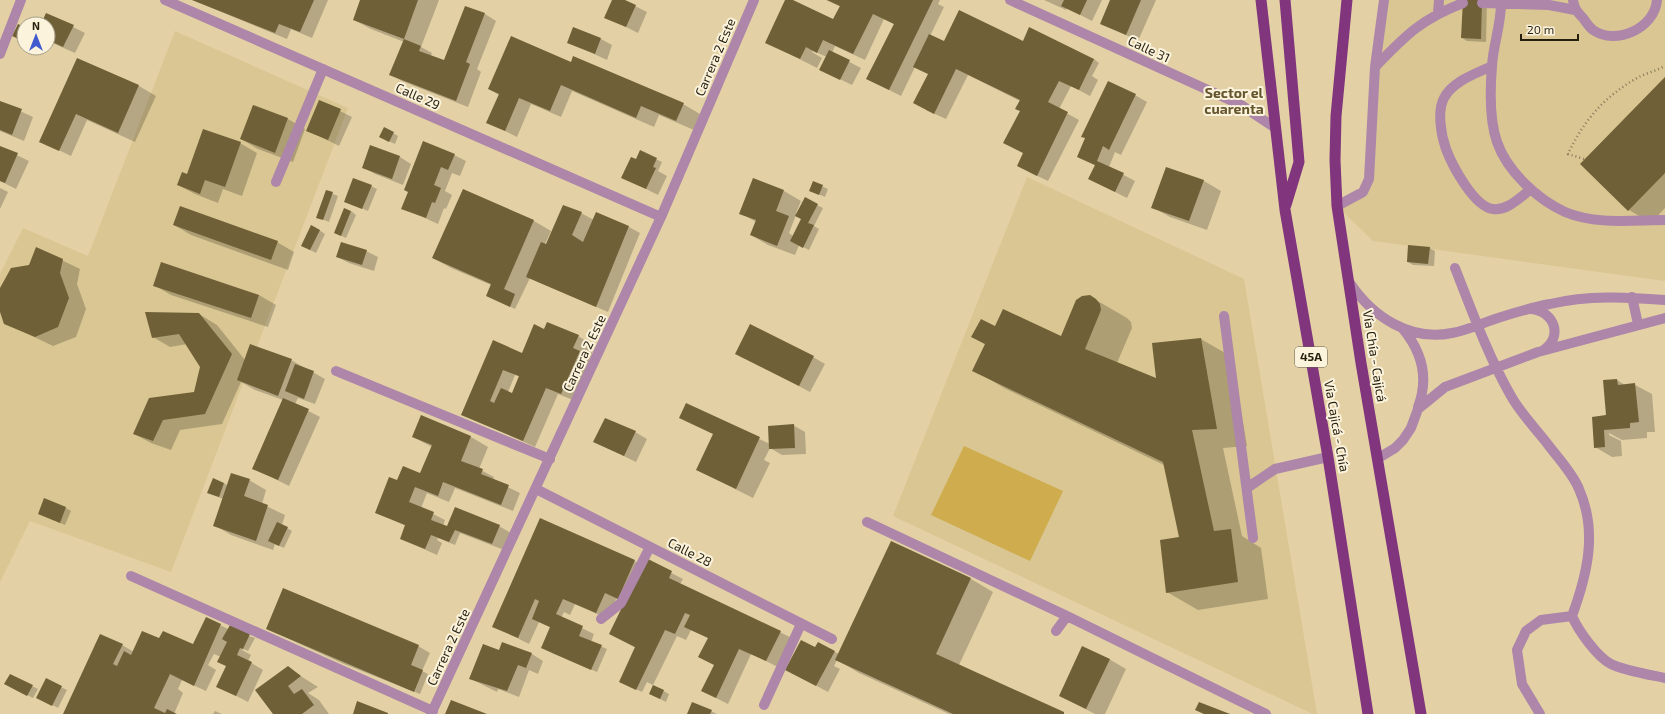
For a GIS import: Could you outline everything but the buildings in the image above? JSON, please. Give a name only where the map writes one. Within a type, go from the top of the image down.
[{"type":"highway","name":"Vía Cajicá - Chía","points":[[1260,0],[1285,210],[1328,457],[1368,714]]},
{"type":"highway","points":[[1285,0],[1299,162],[1285,210]]},
{"type":"highway","name":"Vía Chía - Cajicá","points":[[1347,0],[1341,47],[1336,116],[1335,160],[1337,206],[1377,459],[1421,714]]},
{"type":"street","points":[[0,54],[21,0]]},
{"type":"street","name":"Calle 31","points":[[1010,0],[1241,105],[1274,127]]},
{"type":"street","points":[[1337,206],[1362,192],[1369,179],[1375,67],[1384,0]]},
{"type":"street","points":[[1438,13],[1439,0]]},
{"type":"street","points":[[1482,3],[1501,2],[1574,5],[1593,30],[1608,36],[1624,35],[1638,29],[1650,18],[1657,0]]},
{"type":"street","name":"Calle 29","points":[[170,1],[661,217]]},
{"type":"street","name":"Carrera 2 Este","points":[[432,713],[661,217],[752,1]]},
{"type":"street","points":[[1501,2],[1492,66],[1491,120],[1497,142],[1506,160],[1530,190],[1566,212],[1579,216],[1612,221],[1665,220]]},
{"type":"street","points":[[1375,67],[1407,34],[1438,13],[1463,3]]},
{"type":"street","points":[[1492,66],[1464,79],[1445,96],[1441,105],[1442,130],[1446,149],[1470,192],[1484,207],[1494,209],[1506,207],[1530,190]]},
{"type":"street","points":[[276,182],[323,69]]},
{"type":"street","points":[[1455,268],[1477,325],[1512,398],[1560,460],[1579,488],[1588,518],[1590,550],[1584,582],[1572,616],[1577,628],[1588,642],[1611,664],[1665,678]]},
{"type":"street","points":[[1350,283],[1360,298],[1372,311],[1387,321],[1403,329],[1434,335],[1450,334],[1551,303],[1578,299],[1632,297],[1665,300]]},
{"type":"street","points":[[1632,297],[1638,324]]},
{"type":"street","points":[[1418,409],[1444,387],[1544,350],[1552,340],[1554,328],[1549,316],[1544,312],[1532,309],[1525,310]]},
{"type":"street","points":[[1224,316],[1253,538]]},
{"type":"street","points":[[1538,352],[1665,318]]},
{"type":"street","points":[[1377,459],[1395,448],[1403,440],[1411,428],[1418,409],[1423,388],[1423,366],[1415,346],[1403,329]]},
{"type":"street","points":[[336,372],[550,459]]},
{"type":"street","points":[[1247,488],[1275,469],[1328,457]]},
{"type":"street","name":"Calle 28","points":[[536,488],[832,639]]},
{"type":"street","points":[[867,522],[1067,616],[1266,714]]},
{"type":"street","points":[[600,620],[621,603],[650,547]]},
{"type":"street","points":[[131,576],[432,713]]},
{"type":"street","points":[[1056,630],[1067,616]]},
{"type":"street","points":[[1540,714],[1522,684],[1517,650],[1526,631],[1541,620],[1572,616]]},
{"type":"street","points":[[764,705],[801,624]]},
{"type":"path","points":[[1584,159],[1568,154],[1577,134],[1593,112],[1637,78],[1665,66]]},
{"type":"shaded area","points":[[1384,0],[1665,0],[1665,281],[1373,241],[1337,206],[1363,192],[1369,179]]},
{"type":"shaded area","points":[[175,31],[348,108],[171,572],[30,521],[0,582],[0,274],[23,228],[88,256]]},
{"type":"shaded area","points":[[1027,177],[1244,279],[1317,714],[1313,714],[893,516]]},
{"type":"shaded area","points":[[964,446],[1063,491],[1030,561],[931,515]]},
{"type":"district","name":"Sector el cuarenta","points":[[1234,102]]}]
